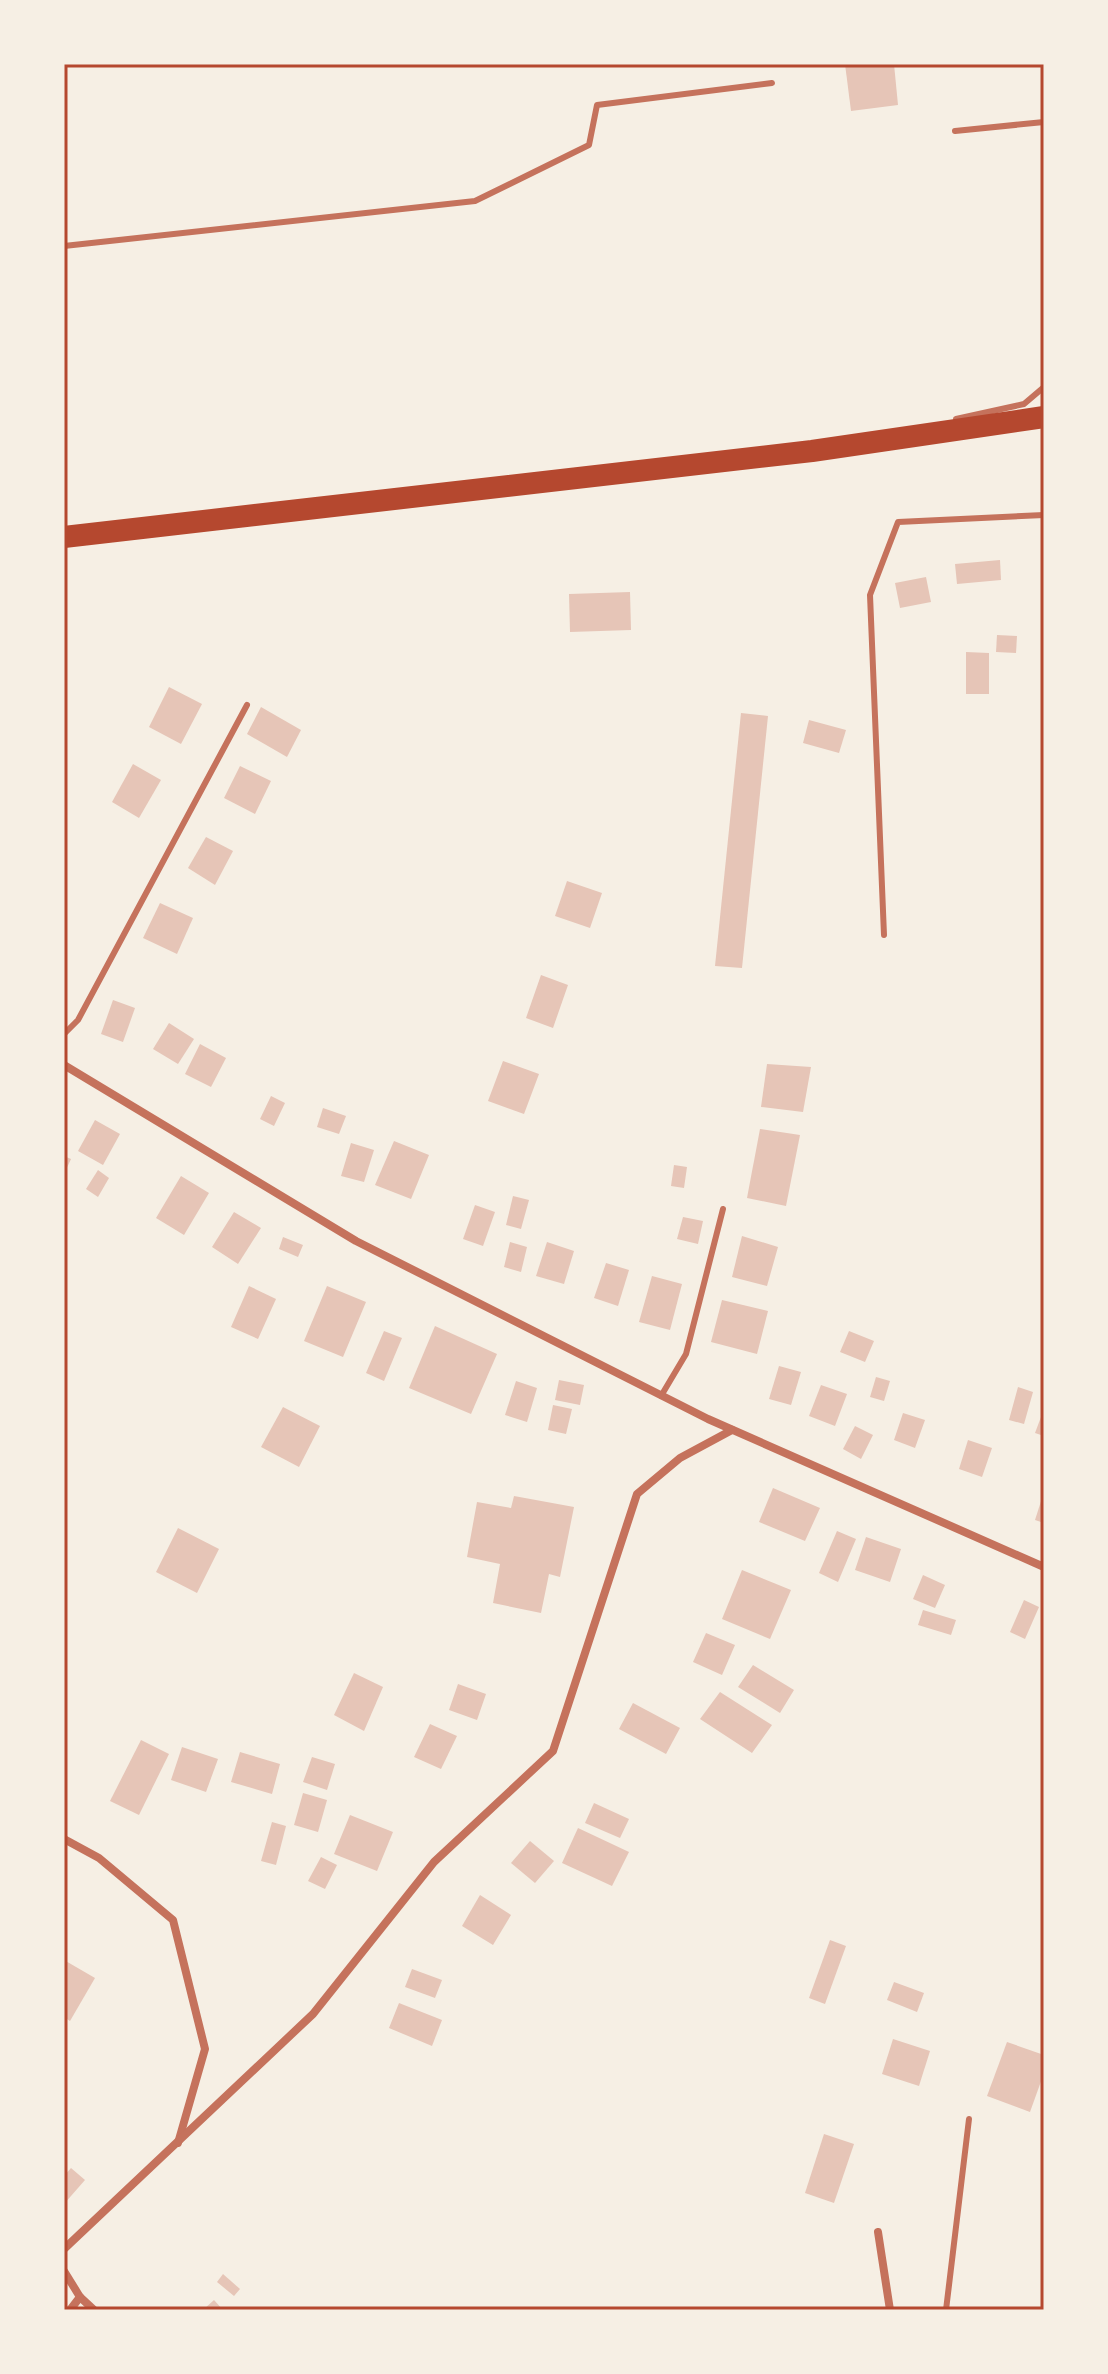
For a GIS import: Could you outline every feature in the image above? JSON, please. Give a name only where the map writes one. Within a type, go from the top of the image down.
[{"type":"highway","points":[[64,537],[812,451],[1044,417]]},
{"type":"street","points":[[64,1065],[356,1241],[732,1430],[1044,1567]]},
{"type":"street","points":[[64,2249],[313,2014],[434,1862],[553,1751],[637,1494],[680,1458],[732,1430]]},
{"type":"street","points":[[64,1839],[99,1858],[173,1920],[205,2049],[177,2145]]},
{"type":"street","points":[[878,2232],[890,2310]]},
{"type":"street","points":[[64,2271],[80,2297],[94,2310]]},
{"type":"street","points":[[70,2310],[80,2297]]},
{"type":"lane","points":[[64,246],[475,201],[589,145],[597,105],[772,83]]},
{"type":"lane","points":[[955,131],[1044,122]]},
{"type":"lane","points":[[812,451],[1024,404],[1044,387]]},
{"type":"lane","points":[[884,935],[870,595],[898,522],[1044,515]]},
{"type":"lane","points":[[64,1034],[78,1020],[247,705]]},
{"type":"lane","points":[[661,1396],[686,1354],[723,1209]]},
{"type":"lane","points":[[946,2310],[969,2119]]},
{"type":"building","points":[[845,64],[894,64],[898,105],[851,111]]},
{"type":"building","points":[[1000,560],[1001,580],[957,584],[955,564]]},
{"type":"building","points":[[926,577],[931,602],[900,608],[895,583]]},
{"type":"building","points":[[630,592],[631,630],[570,632],[569,594]]},
{"type":"building","points":[[997,635],[1017,636],[1016,653],[996,652]]},
{"type":"building","points":[[966,652],[989,653],[989,694],[966,694]]},
{"type":"building","points":[[169,687],[202,704],[181,744],[149,727]]},
{"type":"building","points":[[261,707],[301,730],[287,757],[247,734]]},
{"type":"building","points":[[741,713],[768,716],[742,968],[715,966]]},
{"type":"building","points":[[809,720],[846,730],[839,753],[803,743]]},
{"type":"building","points":[[133,764],[161,780],[139,818],[112,802]]},
{"type":"building","points":[[240,766],[271,781],[255,814],[224,798]]},
{"type":"building","points":[[206,837],[233,851],[215,885],[188,868]]},
{"type":"building","points":[[567,881],[602,893],[590,928],[555,916]]},
{"type":"building","points":[[160,903],[193,918],[177,954],[143,938]]},
{"type":"building","points":[[541,975],[568,985],[553,1028],[526,1018]]},
{"type":"building","points":[[113,1000],[135,1008],[123,1042],[101,1034]]},
{"type":"building","points":[[169,1023],[194,1039],[178,1064],[153,1049]]},
{"type":"building","points":[[200,1044],[226,1058],[211,1087],[185,1074]]},
{"type":"building","points":[[503,1061],[539,1074],[524,1114],[488,1101]]},
{"type":"building","points":[[767,1064],[811,1067],[803,1112],[761,1107]]},
{"type":"building","points":[[271,1096],[285,1103],[274,1126],[260,1119]]},
{"type":"building","points":[[323,1108],[346,1116],[339,1134],[317,1127]]},
{"type":"building","points":[[95,1120],[120,1134],[103,1165],[78,1151]]},
{"type":"building","points":[[760,1129],[800,1135],[786,1206],[747,1198]]},
{"type":"building","points":[[394,1141],[429,1155],[411,1199],[375,1185]]},
{"type":"building","points":[[351,1143],[374,1150],[364,1182],[341,1176]]},
{"type":"building","points":[[64,1156],[71,1159],[64,1174]]},
{"type":"building","points":[[674,1165],[687,1167],[684,1188],[671,1186]]},
{"type":"building","points":[[98,1170],[109,1178],[98,1197],[86,1189]]},
{"type":"building","points":[[181,1176],[209,1193],[184,1235],[156,1218]]},
{"type":"building","points":[[513,1196],[529,1200],[521,1229],[506,1225]]},
{"type":"building","points":[[475,1205],[495,1212],[483,1246],[463,1239]]},
{"type":"building","points":[[234,1212],[261,1228],[238,1264],[212,1247]]},
{"type":"building","points":[[683,1217],[703,1221],[698,1244],[677,1239]]},
{"type":"building","points":[[742,1236],[778,1247],[767,1286],[732,1277]]},
{"type":"building","points":[[283,1237],[303,1245],[298,1257],[279,1249]]},
{"type":"building","points":[[510,1242],[527,1247],[521,1272],[504,1267]]},
{"type":"building","points":[[547,1242],[574,1251],[564,1284],[536,1276]]},
{"type":"building","points":[[606,1263],[629,1270],[618,1306],[594,1298]]},
{"type":"building","points":[[652,1276],[682,1284],[670,1330],[639,1322]]},
{"type":"building","points":[[249,1286],[276,1299],[258,1339],[231,1327]]},
{"type":"building","points":[[327,1286],[366,1302],[343,1357],[304,1341]]},
{"type":"building","points":[[722,1300],[768,1311],[757,1354],[711,1342]]},
{"type":"building","points":[[435,1326],[497,1354],[471,1414],[409,1388]]},
{"type":"building","points":[[384,1331],[402,1338],[384,1381],[366,1373]]},
{"type":"building","points":[[849,1331],[874,1341],[865,1362],[840,1352]]},
{"type":"building","points":[[779,1366],[801,1372],[791,1405],[769,1399]]},
{"type":"building","points":[[876,1377],[890,1381],[884,1401],[870,1397]]},
{"type":"building","points":[[559,1380],[584,1385],[580,1405],[555,1400]]},
{"type":"building","points":[[516,1381],[537,1388],[527,1422],[505,1415]]},
{"type":"building","points":[[821,1385],[847,1394],[835,1426],[809,1416]]},
{"type":"building","points":[[1018,1387],[1033,1392],[1024,1424],[1009,1420]]},
{"type":"building","points":[[553,1405],[572,1409],[566,1434],[548,1430]]},
{"type":"building","points":[[283,1407],[320,1426],[299,1467],[261,1447]]},
{"type":"building","points":[[1044,1409],[1044,1436],[1035,1433]]},
{"type":"building","points":[[903,1413],[925,1420],[915,1448],[894,1440]]},
{"type":"building","points":[[855,1426],[873,1435],[861,1459],[843,1449]]},
{"type":"building","points":[[968,1440],[992,1448],[982,1477],[959,1469]]},
{"type":"building","points":[[773,1488],[820,1508],[805,1541],[759,1522]]},
{"type":"building","points":[[1044,1495],[1044,1523],[1035,1520]]},
{"type":"building","points":[[514,1496],[574,1507],[560,1577],[549,1574],[541,1613],[493,1603],[500,1564],[467,1557],[477,1502],[511,1508]]},
{"type":"building","points":[[178,1528],[219,1549],[197,1593],[156,1572]]},
{"type":"building","points":[[837,1531],[856,1539],[838,1582],[819,1573]]},
{"type":"building","points":[[866,1537],[901,1549],[890,1582],[855,1570]]},
{"type":"building","points":[[742,1570],[791,1590],[770,1639],[722,1619]]},
{"type":"building","points":[[923,1575],[945,1585],[935,1608],[913,1599]]},
{"type":"building","points":[[1024,1600],[1039,1607],[1025,1639],[1010,1632]]},
{"type":"building","points":[[923,1610],[956,1620],[951,1635],[918,1625]]},
{"type":"building","points":[[706,1633],[735,1645],[722,1675],[693,1662]]},
{"type":"building","points":[[753,1665],[794,1690],[780,1713],[738,1687]]},
{"type":"building","points":[[354,1673],[383,1687],[364,1731],[334,1715]]},
{"type":"building","points":[[458,1684],[486,1694],[477,1720],[449,1710]]},
{"type":"building","points":[[720,1692],[772,1725],[752,1753],[700,1719]]},
{"type":"building","points":[[633,1703],[680,1728],[666,1754],[619,1729]]},
{"type":"building","points":[[430,1724],[457,1736],[441,1769],[414,1757]]},
{"type":"building","points":[[141,1740],[169,1754],[139,1815],[110,1801]]},
{"type":"building","points":[[182,1747],[218,1759],[206,1792],[171,1780]]},
{"type":"building","points":[[240,1752],[280,1764],[272,1794],[231,1782]]},
{"type":"building","points":[[312,1757],[335,1764],[327,1790],[303,1782]]},
{"type":"building","points":[[303,1793],[327,1800],[318,1832],[294,1825]]},
{"type":"building","points":[[594,1803],[629,1819],[620,1838],[585,1823]]},
{"type":"building","points":[[350,1815],[393,1832],[377,1871],[334,1854]]},
{"type":"building","points":[[272,1822],[286,1826],[276,1865],[261,1861]]},
{"type":"building","points":[[578,1828],[629,1852],[612,1886],[562,1863]]},
{"type":"building","points":[[530,1841],[554,1861],[535,1883],[511,1863]]},
{"type":"building","points":[[321,1857],[337,1865],[325,1889],[308,1881]]},
{"type":"building","points":[[480,1895],[511,1915],[493,1945],[462,1926]]},
{"type":"building","points":[[830,1940],[846,1946],[825,2004],[809,1998]]},
{"type":"building","points":[[64,1960],[95,1978],[70,2021],[64,2017]]},
{"type":"building","points":[[412,1969],[442,1980],[435,1998],[405,1987]]},
{"type":"building","points":[[894,1982],[924,1993],[917,2012],[887,2000]]},
{"type":"building","points":[[399,2003],[442,2020],[432,2046],[389,2028]]},
{"type":"building","points":[[893,2039],[930,2051],[919,2086],[882,2074]]},
{"type":"building","points":[[1007,2042],[1044,2055],[1044,2073],[1030,2112],[987,2096]]},
{"type":"building","points":[[824,2134],[854,2144],[834,2203],[805,2193]]},
{"type":"building","points":[[71,2168],[85,2180],[64,2204],[64,2176]]},
{"type":"building","points":[[223,2274],[240,2289],[234,2296],[217,2282]]},
{"type":"building","points":[[214,2300],[223,2310],[203,2310]]}]
